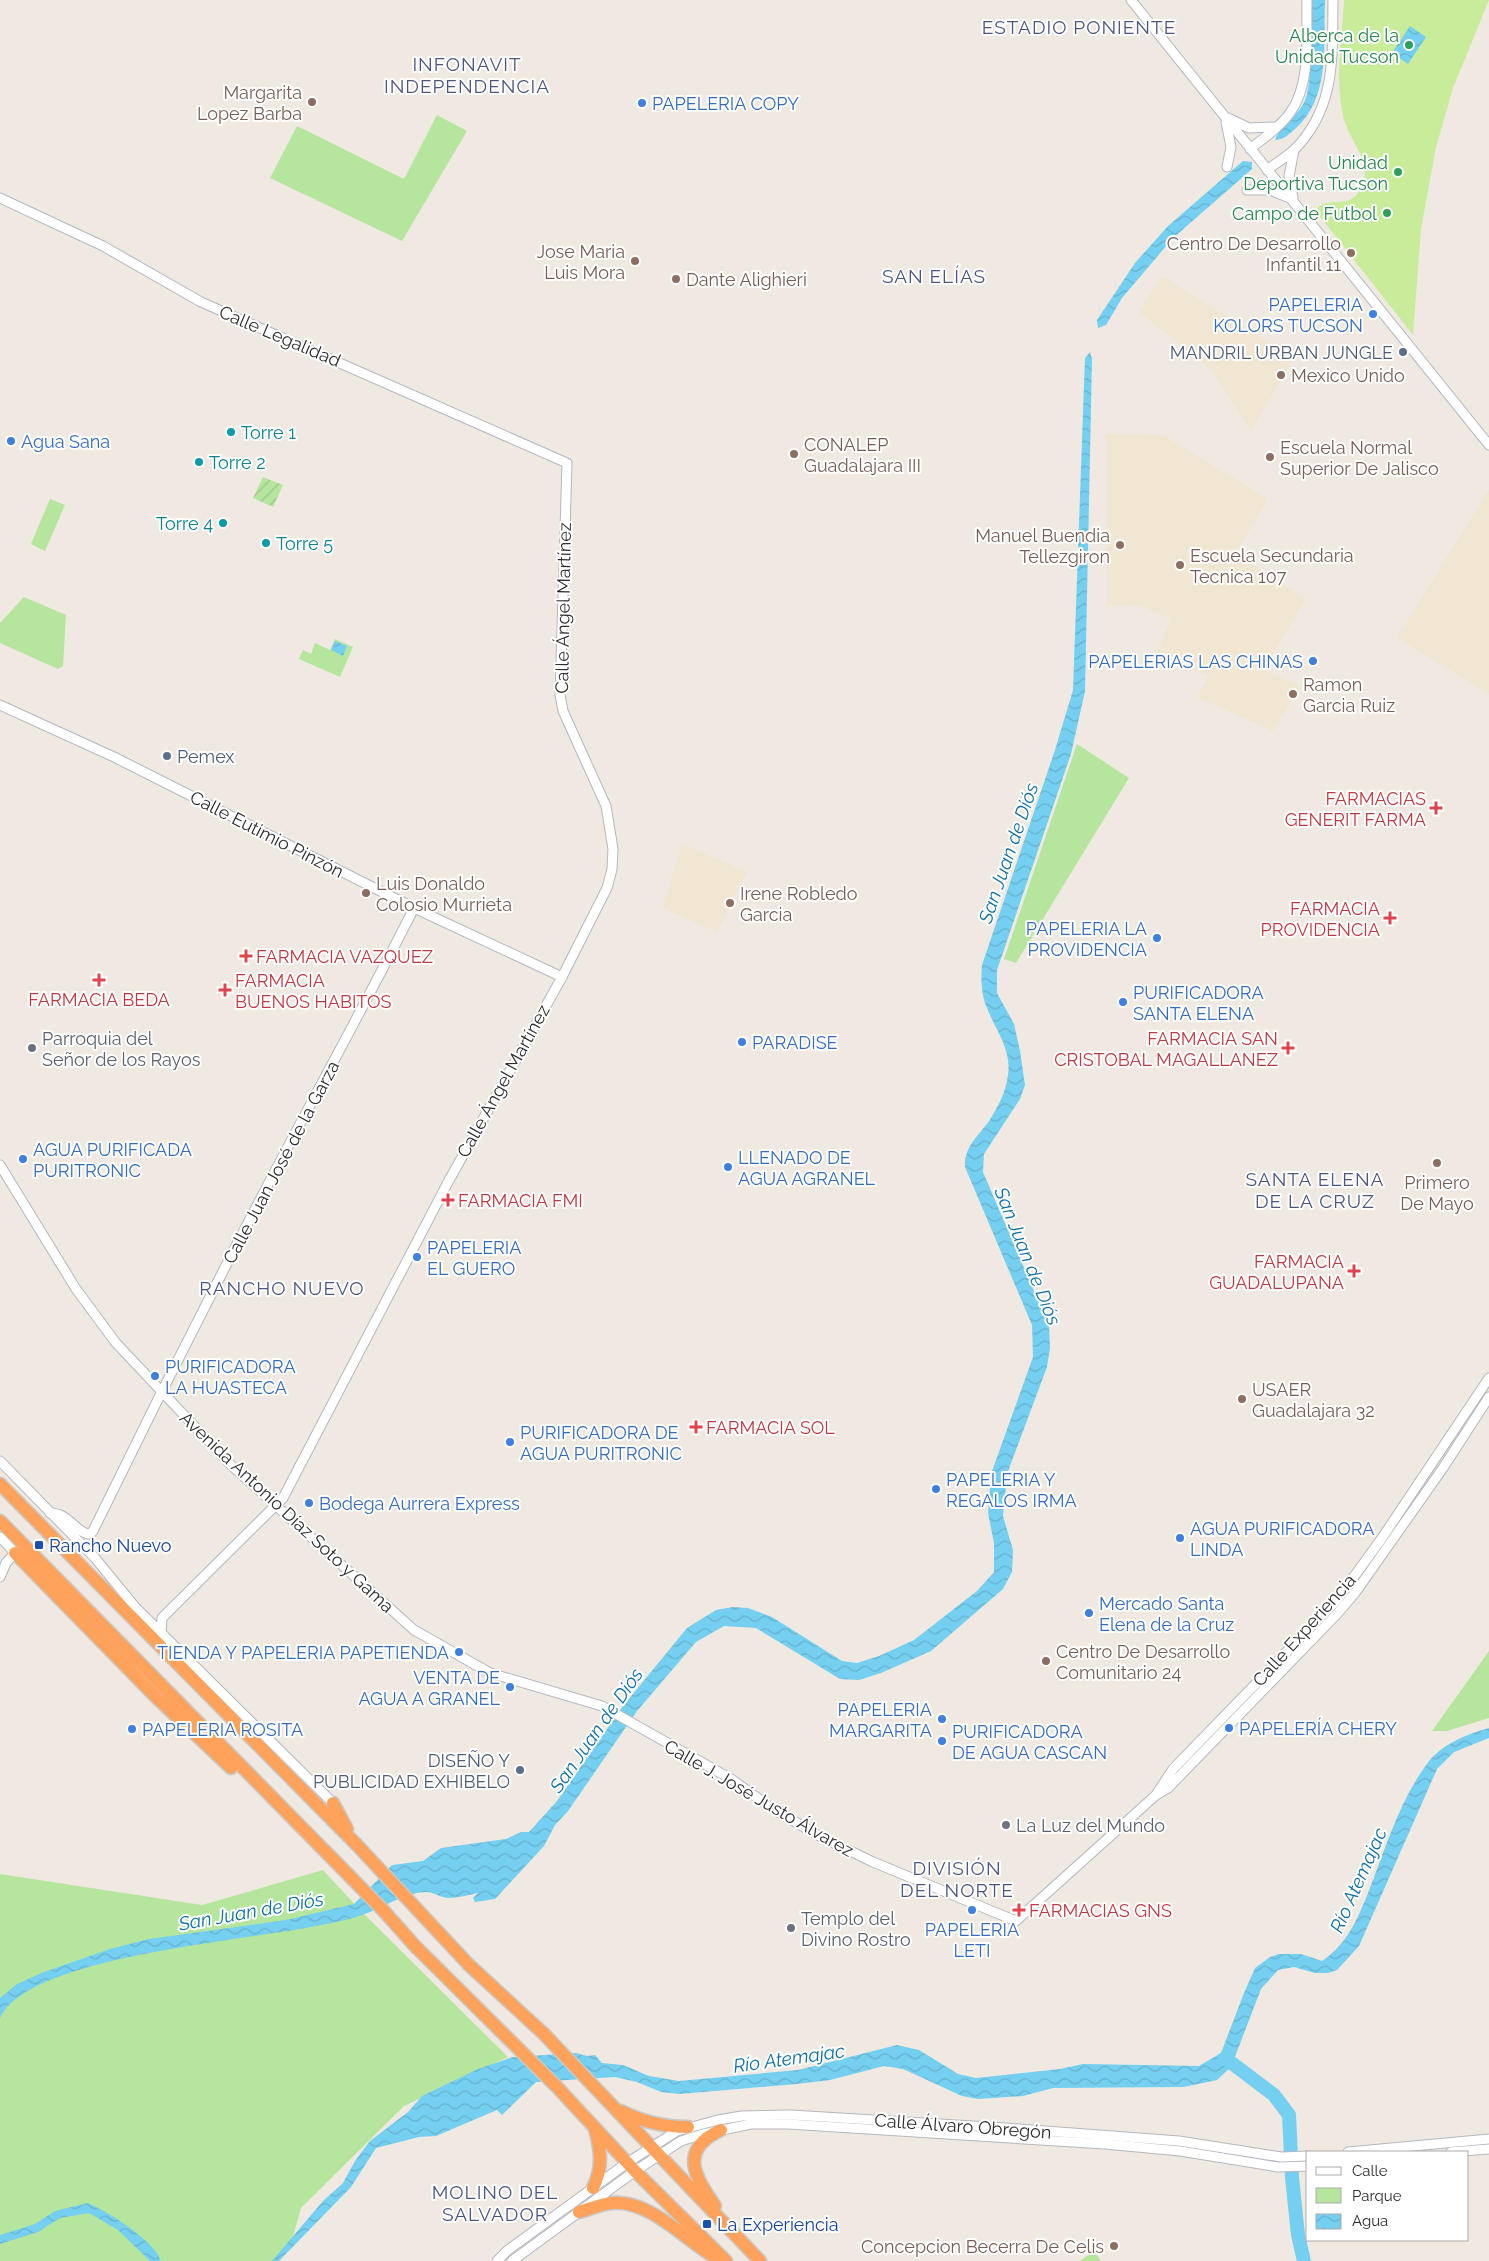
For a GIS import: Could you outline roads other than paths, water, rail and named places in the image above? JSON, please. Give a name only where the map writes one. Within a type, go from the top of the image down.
[{"type":"highway","points":[[0,1484],[356,1844],[408,1902],[469,1965],[544,2034],[760,2261]]},
{"type":"highway","points":[[0,1521],[281,1809],[382,1909],[415,1946],[557,2086],[631,2167],[726,2261]]},
{"type":"highway","points":[[15,1553],[215,1754],[281,1809]]},
{"type":"highway","points":[[248,1721],[259,1745],[282,1756]]},
{"type":"highway","points":[[333,1804],[356,1844]]},
{"type":"highway","points":[[608,2102],[630,2115],[650,2123],[669,2127],[688,2127]]},
{"type":"highway","points":[[593,2188],[599,2174],[601,2160],[594,2127]]},
{"type":"highway","points":[[721,2130],[708,2137],[698,2149],[694,2162],[694,2172],[698,2181],[741,2242]]},
{"type":"highway","points":[[579,2212],[611,2203],[633,2206],[659,2218],[722,2261]]},
{"type":"street","points":[[1131,0],[1489,445]]},
{"type":"street","points":[[1250,149],[1290,113],[1300,94],[1305,69],[1307,0]]},
{"type":"street","points":[[1267,170],[1294,150],[1307,134],[1324,103],[1331,78],[1333,0]]},
{"type":"street","points":[[1221,113],[1234,122],[1249,128],[1263,129],[1277,126]]},
{"type":"street","points":[[1221,113],[1231,140],[1227,167]]},
{"type":"street","points":[[1294,150],[1289,176],[1294,202]]},
{"type":"street","points":[[1247,190],[1270,190],[1294,202]]},
{"type":"street","name":"Calle Legalidad","points":[[0,198],[103,246],[201,302],[567,462]]},
{"type":"street","name":"Calle Ángel Martínez","points":[[161,1632],[162,1618],[283,1498],[447,1184],[562,977],[607,888],[612,869],[613,849],[606,806],[563,711],[560,695],[567,462]]},
{"type":"street","name":"Calle Eutimio Pinzón","points":[[0,705],[114,757],[414,908],[562,977]]},
{"type":"street","name":"Calle Juan José de la Garza","points":[[50,1513],[66,1516],[82,1533],[91,1533],[160,1393],[414,908]]},
{"type":"street","name":"Avenida Antonio Díaz Soto y Gama","points":[[0,1165],[88,1305],[116,1343],[160,1393],[232,1466],[414,1630],[490,1673],[602,1706],[642,1730]]},
{"type":"street","name":"Calle Experiencia","points":[[1156,1795],[1173,1769],[1344,1591],[1489,1378]]},
{"type":"street","name":"Calle Experiencia","points":[[1016,1921],[1156,1795],[1168,1788],[1350,1598],[1443,1468],[1489,1397]]},
{"type":"street","points":[[0,1461],[95,1558],[136,1608],[282,1756],[333,1804]]},
{"type":"street","points":[[0,1537],[15,1553],[6,1563],[0,1577]]},
{"type":"street","name":"Calle J. José Justo Álvarez","points":[[642,1730],[731,1779],[773,1809],[821,1837],[873,1862],[1016,1921]]},
{"type":"street","name":"Calle Álvaro Obregón","points":[[631,2167],[688,2127],[742,2116],[801,2116],[1179,2141],[1281,2157],[1306,2156]]},
{"type":"street","name":"Calle Álvaro Obregón","points":[[655,2151],[681,2141],[721,2130],[752,2124],[788,2124],[1105,2144],[1180,2151],[1282,2167],[1306,2166]]},
{"type":"street","points":[[1359,2151],[1489,2139]]},
{"type":"street","points":[[1464,2151],[1489,2149]]},
{"type":"street","points":[[497,2261],[508,2250],[593,2188],[631,2167]]},
{"type":"street","points":[[512,2261],[579,2212],[631,2167]]},
{"type":"water","points":[[1312,0],[1325,0],[1324,52],[1320,86],[1315,102],[1307,116],[1288,135],[1275,140],[1281,129],[1299,111],[1308,91]]},
{"type":"water","name":"Alberca de la Unidad Tucson","points":[[1410,26],[1426,37],[1408,64],[1392,53]]},
{"type":"water","points":[[1243,161],[1252,162],[1252,169],[1173,238],[1122,298],[1106,325],[1098,328],[1097,320],[1135,263],[1168,226]]},
{"type":"water","points":[[1090,352],[1092,359],[1085,691],[1071,754],[997,970],[997,993],[1014,1024],[1025,1085],[1020,1099],[984,1154],[983,1172],[1049,1326],[1050,1348],[1047,1367],[1007,1474],[1003,1516],[1013,1550],[1012,1572],[1003,1589],[931,1651],[881,1673],[859,1680],[840,1679],[756,1628],[724,1626],[696,1642],[637,1711],[568,1811],[555,1825],[544,1846],[495,1899],[475,1902],[473,1898],[478,1893],[448,1898],[429,1892],[417,1893],[342,1921],[289,1931],[198,1944],[96,1965],[53,1979],[19,1997],[0,2018],[0,1998],[17,1984],[44,1972],[110,1949],[149,1939],[286,1920],[354,1904],[392,1865],[423,1861],[441,1848],[506,1839],[521,1832],[529,1832],[557,1801],[623,1706],[687,1628],[716,1610],[733,1607],[748,1608],[772,1617],[842,1661],[857,1663],[879,1656],[914,1640],[977,1591],[994,1572],[994,1543],[988,1513],[991,1474],[1033,1357],[1032,1325],[965,1167],[965,1160],[972,1142],[989,1121],[998,1105],[1008,1075],[1005,1046],[988,1012],[984,998],[982,965],[1055,750],[1073,690],[1085,358]]},
{"type":"water","points":[[335,641],[347,646],[343,656],[331,650]]},
{"type":"water","points":[[1489,1728],[1489,1738],[1454,1752],[1437,1769],[1359,1946],[1337,1970],[1328,1973],[1315,1973],[1294,1967],[1278,1970],[1261,1989],[1231,2067],[1217,2080],[1184,2087],[1053,2088],[1023,2096],[978,2099],[962,2096],[903,2069],[884,2066],[830,2080],[680,2094],[661,2092],[637,2082],[615,2077],[536,2082],[502,2115],[497,2110],[436,2136],[419,2137],[376,2148],[351,2187],[279,2261],[272,2261],[323,2201],[343,2183],[355,2161],[370,2141],[408,2112],[422,2096],[478,2069],[513,2057],[576,2053],[587,2056],[595,2055],[602,2063],[623,2065],[649,2076],[679,2081],[798,2070],[897,2045],[919,2050],[958,2074],[976,2078],[1060,2069],[1083,2064],[1199,2066],[1221,2053],[1255,1968],[1270,1957],[1279,1954],[1301,1954],[1322,1961],[1345,1939],[1368,1893],[1401,1810],[1417,1778],[1432,1757],[1439,1751],[1472,1733]]},
{"type":"water","points":[[88,2203],[129,2227],[150,2245],[161,2261],[150,2261],[118,2230],[89,2213],[60,2218],[38,2232],[0,2244],[0,2235],[35,2224],[55,2211]]},
{"type":"waterway","points":[[1225,2058],[1274,2095],[1289,2115],[1292,2177],[1298,2235],[1304,2261]]},
{"type":"place","name":"Alberca de la Unidad Tucson","points":[[1409,45]]},
{"type":"place","name":"Margarita Lopez Barba","points":[[312,102]]},
{"type":"place","name":"PAPELERIA COPY","points":[[642,103]]},
{"type":"place","name":"Unidad Deportiva Tucson","points":[[1398,172]]},
{"type":"place","name":"Campo de Futbol","points":[[1387,213]]},
{"type":"place","name":"Centro De Desarrollo Infantil 11","points":[[1351,253]]},
{"type":"place","name":"Jose Maria Luis Mora","points":[[635,261]]},
{"type":"place","name":"Dante Alighieri","points":[[676,279]]},
{"type":"place","name":"PAPELERIA KOLORS TUCSON","points":[[1373,314]]},
{"type":"place","name":"MANDRIL URBAN JUNGLE","points":[[1403,352]]},
{"type":"place","name":"Mexico Unido","points":[[1281,375]]},
{"type":"place","name":"Torre 1","points":[[231,432]]},
{"type":"place","name":"Agua Sana","points":[[11,441]]},
{"type":"place","name":"CONALEP Guadalajara III","points":[[794,454]]},
{"type":"place","name":"Escuela Normal Superior De Jalisco","points":[[1270,457]]},
{"type":"place","name":"Torre 2","points":[[199,462]]},
{"type":"place","name":"Torre 4","points":[[223,523]]},
{"type":"place","name":"Torre 5","points":[[266,543]]},
{"type":"place","name":"Manuel Buendia Tellezgiron","points":[[1120,545]]},
{"type":"place","name":"Escuela Secundaria Tecnica 107","points":[[1180,565]]},
{"type":"place","name":"PAPELERIAS LAS CHINAS","points":[[1313,661]]},
{"type":"place","name":"Ramon Garcia Ruiz","points":[[1293,694]]},
{"type":"place","name":"Pemex","points":[[167,756]]},
{"type":"place","name":"FARMACIAS GENERIT FARMA","points":[[1436,808]]},
{"type":"place","name":"Luis Donaldo Colosio Murrieta","points":[[366,893]]},
{"type":"place","name":"Irene Robledo Garcia","points":[[730,903]]},
{"type":"place","name":"FARMACIA PROVIDENCIA","points":[[1390,918]]},
{"type":"place","name":"PAPELERIA LA PROVIDENCIA","points":[[1157,938]]},
{"type":"place","name":"FARMACIA VAZQUEZ","points":[[246,956]]},
{"type":"place","name":"FARMACIA BEDA","points":[[99,980]]},
{"type":"place","name":"FARMACIA BUENOS HABITOS","points":[[225,990]]},
{"type":"place","name":"PURIFICADORA SANTA ELENA","points":[[1123,1002]]},
{"type":"place","name":"PARADISE","points":[[742,1042]]},
{"type":"place","name":"Parroquia del Señor de los Rayos","points":[[32,1048]]},
{"type":"place","name":"FARMACIA SAN CRISTOBAL MAGALLANEZ","points":[[1288,1048]]},
{"type":"place","name":"AGUA PURIFICADA PURITRONIC","points":[[23,1159]]},
{"type":"place","name":"Primero De Mayo","points":[[1437,1163]]},
{"type":"place","name":"LLENADO DE AGUA AGRANEL","points":[[728,1167]]},
{"type":"place","name":"FARMACIA FMI","points":[[448,1200]]},
{"type":"place","name":"PAPELERIA EL GUERO","points":[[417,1257]]},
{"type":"place","name":"FARMACIA GUADALUPANA","points":[[1354,1271]]},
{"type":"place","name":"PURIFICADORA LA HUASTECA","points":[[155,1376]]},
{"type":"place","name":"USAER Guadalajara 32","points":[[1242,1399]]},
{"type":"place","name":"FARMACIA SOL","points":[[696,1427]]},
{"type":"place","name":"PURIFICADORA DE AGUA PURITRONIC","points":[[510,1442]]},
{"type":"place","name":"PAPELERIA Y REGALOS IRMA","points":[[936,1489]]},
{"type":"place","name":"Bodega Aurrera Express","points":[[309,1503]]},
{"type":"place","name":"AGUA PURIFICADORA LINDA","points":[[1180,1538]]},
{"type":"place","name":"Rancho Nuevo","points":[[39,1545]]},
{"type":"place","name":"Mercado Santa Elena de la Cruz","points":[[1089,1613]]},
{"type":"place","name":"TIENDA Y PAPELERIA PAPETIENDA","points":[[459,1652]]},
{"type":"place","name":"Centro De Desarrollo Comunitario 24","points":[[1046,1661]]},
{"type":"place","name":"VENTA DE AGUA A GRANEL","points":[[510,1687]]},
{"type":"place","name":"PAPELERIA MARGARITA","points":[[942,1719]]},
{"type":"place","name":"PAPELERÍA CHERY","points":[[1229,1728]]},
{"type":"place","name":"PAPELERIA ROSITA","points":[[132,1729]]},
{"type":"place","name":"PURIFICADORA DE AGUA CASCAN","points":[[942,1741]]},
{"type":"place","name":"DISEÑO Y PUBLICIDAD EXHIBELO","points":[[520,1770]]},
{"type":"place","name":"La Luz del Mundo","points":[[1006,1825]]},
{"type":"place","name":"PAPELERIA LETI","points":[[972,1910]]},
{"type":"place","name":"FARMACIAS GNS","points":[[1019,1910]]},
{"type":"place","name":"Templo del Divino Rostro","points":[[791,1928]]},
{"type":"place","name":"La Experiencia","points":[[707,2224]]},
{"type":"place","name":"Concepcion Becerra De Celis","points":[[1114,2246]]},
{"type":"district","name":"ESTADIO PONIENTE","points":[[1079,27]]},
{"type":"district","name":"INFONAVIT INDEPENDENCIA","points":[[467,75]]},
{"type":"district","name":"SAN ELÍAS","points":[[934,276]]},
{"type":"district","name":"SANTA ELENA DE LA CRUZ","points":[[1315,1190]]},
{"type":"district","name":"RANCHO NUEVO","points":[[282,1288]]},
{"type":"district","name":"DIVISIÓN DEL NORTE","points":[[957,1879]]},
{"type":"district","name":"MOLINO DEL SALVADOR","points":[[495,2203]]},
{"type":"water label","name":"San Juan de Diós","points":[[1008,853]]},
{"type":"water label","name":"San Juan de Diós","points":[[1028,1256]]},
{"type":"water label","name":"San Juan de Diós","points":[[596,1730]]},
{"type":"water label","name":"Río Atemajac","points":[[1358,1880]]},
{"type":"water label","name":"San Juan de Diós","points":[[251,1911]]},
{"type":"water label","name":"Río Atemajac","points":[[789,2058]]}]
